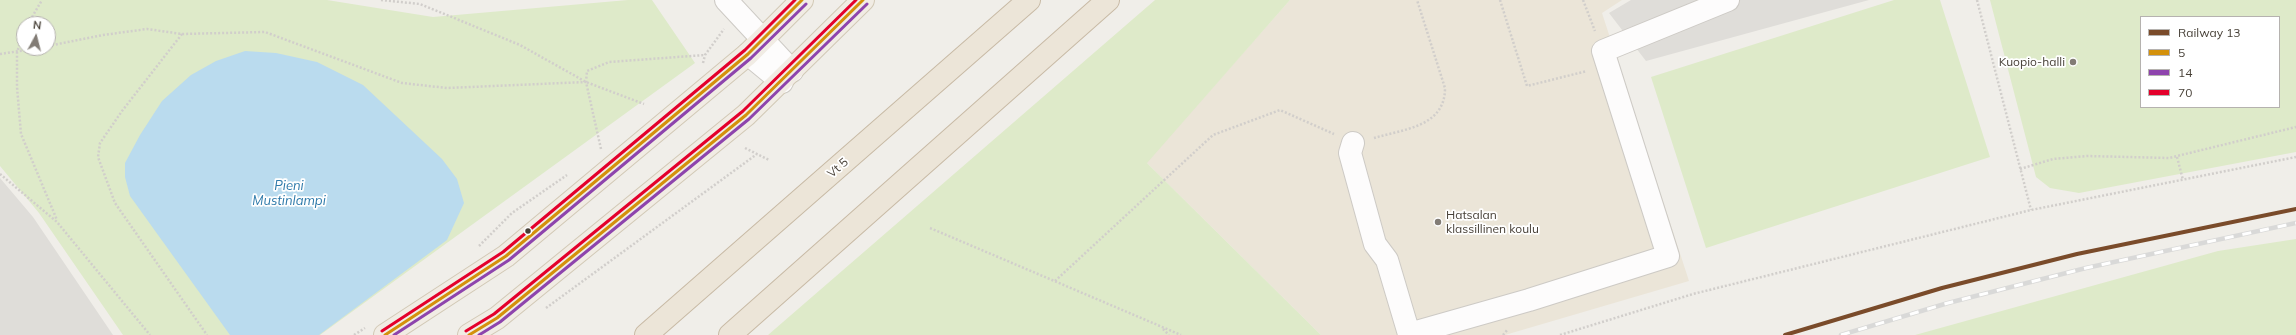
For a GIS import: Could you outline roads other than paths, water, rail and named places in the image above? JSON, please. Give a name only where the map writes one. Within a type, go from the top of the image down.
[{"type":"highway","name":"Vt 5","points":[[646,335],[1028,0]]},
{"type":"highway","points":[[730,335],[1108,0]]},
{"type":"main road","points":[[376,331],[506,256],[748,54],[802,0]]},
{"type":"main road","points":[[469,335],[503,313],[746,115],[863,0]]},
{"type":"lane","points":[[726,0],[763,38],[787,76]]},
{"type":"lane","points":[[1353,143],[1350,153],[1375,244],[1388,260],[1409,334],[1530,300],[1668,256],[1605,58],[1728,0]]},
{"type":"lane","points":[[748,54],[787,76]]},
{"type":"water","name":"Pieni Mustinlampi","points":[[245,51],[276,53],[317,62],[363,85],[442,159],[457,179],[464,203],[447,240],[319,335],[230,335],[130,196],[125,177],[125,163],[140,135],[162,101],[191,75],[216,61]]},
{"type":"railway","points":[[1841,335],[1948,303],[2086,268],[2296,223]]},
{"type":"rail line","name":"13","points":[[1785,335],[1942,288],[2077,254],[2296,209]]},
{"type":"place","name":"Kuopio-halli","points":[[2073,62]]},
{"type":"place","name":"Hatsalan klassillinen koulu","points":[[1438,222]]}]
